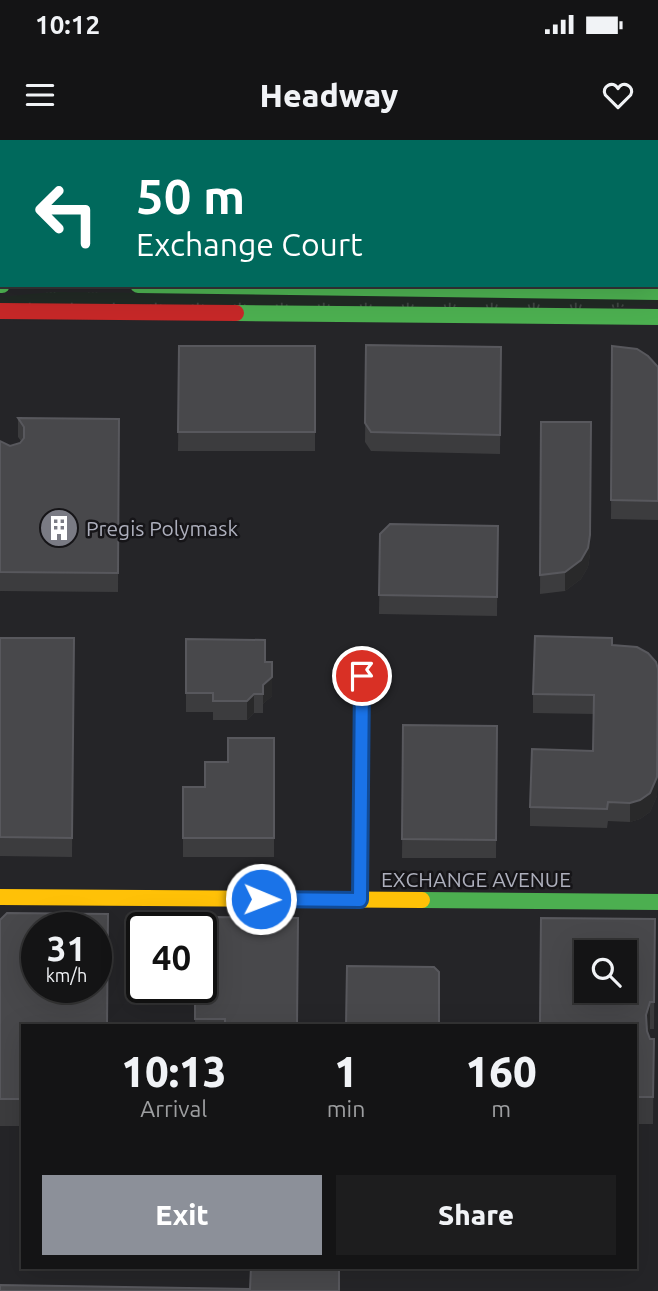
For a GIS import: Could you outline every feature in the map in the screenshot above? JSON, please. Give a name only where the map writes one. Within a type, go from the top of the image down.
[{"type":"street","points":[[287,287],[658,292]]},
{"type":"street","points":[[0,311],[658,317]]},
{"type":"street","points":[[360,900],[362,676]]},
{"type":"street","name":"EXCHANGE AVENUE","points":[[0,897],[658,902]]},
{"type":"shaded area","points":[[0,287],[658,287],[658,1291],[0,1291]]},
{"type":"green space","points":[[52,292],[658,297],[658,303],[601,309],[0,304],[0,297]]},
{"type":"building","points":[[366,345],[501,347],[500,435],[371,432],[365,423]]},
{"type":"building","points":[[179,346],[315,346],[315,432],[178,432]]},
{"type":"building","points":[[612,346],[637,349],[658,367],[658,501],[611,500]]},
{"type":"building","name":"Pregis Polymask","points":[[18,418],[119,419],[118,573],[0,572],[0,441],[10,446],[20,443],[24,438],[24,427]]},
{"type":"building","points":[[541,422],[591,422],[588,548],[581,560],[565,572],[540,575]]},
{"type":"building","points":[[390,524],[498,526],[497,597],[379,595],[380,534]]},
{"type":"building","points":[[535,636],[612,638],[612,645],[637,647],[648,653],[656,662],[657,777],[650,793],[640,800],[630,803],[608,802],[607,809],[530,807],[532,749],[593,751],[594,695],[533,694]]},
{"type":"building","points":[[0,638],[74,638],[72,838],[0,837]]},
{"type":"building","points":[[186,639],[265,640],[265,662],[272,662],[272,677],[263,685],[263,694],[254,694],[247,701],[213,701],[213,693],[186,693]]},
{"type":"building","points":[[403,725],[497,726],[496,840],[402,839]]},
{"type":"building","points":[[228,738],[274,738],[274,838],[183,838],[183,787],[205,787],[205,762],[228,762]]},
{"type":"building","points":[[7,913],[21,913],[21,1003],[107,1003],[107,1024],[21,1024],[21,1099],[0,1099],[0,920]]},
{"type":"building","points":[[217,917],[298,918],[297,1024],[225,1024],[225,1019],[195,1019],[195,1003],[217,1003]]},
{"type":"building","points":[[541,918],[655,919],[654,1002],[650,1002],[646,1015],[647,1031],[650,1039],[654,1039],[653,1097],[637,1097],[637,1024],[540,1024]]},
{"type":"building","points":[[347,966],[434,967],[439,972],[439,1024],[346,1024]]},
{"type":"building","points":[[251,1269],[339,1269],[339,1291],[0,1291],[0,1285],[250,1289]]},
{"type":"traffic: fast","points":[[287,287],[658,292]]},
{"type":"traffic: fast","points":[[236,313],[658,317]]},
{"type":"traffic: fast","points":[[422,900],[658,902]]},
{"type":"traffic: slow","points":[[0,897],[422,900]]},
{"type":"traffic: jam","points":[[0,311],[236,313]]},
{"type":"place","name":"Pregis Polymask","points":[[59,528]]},
{"type":"route","points":[[261,899],[360,900],[362,676]]}]
